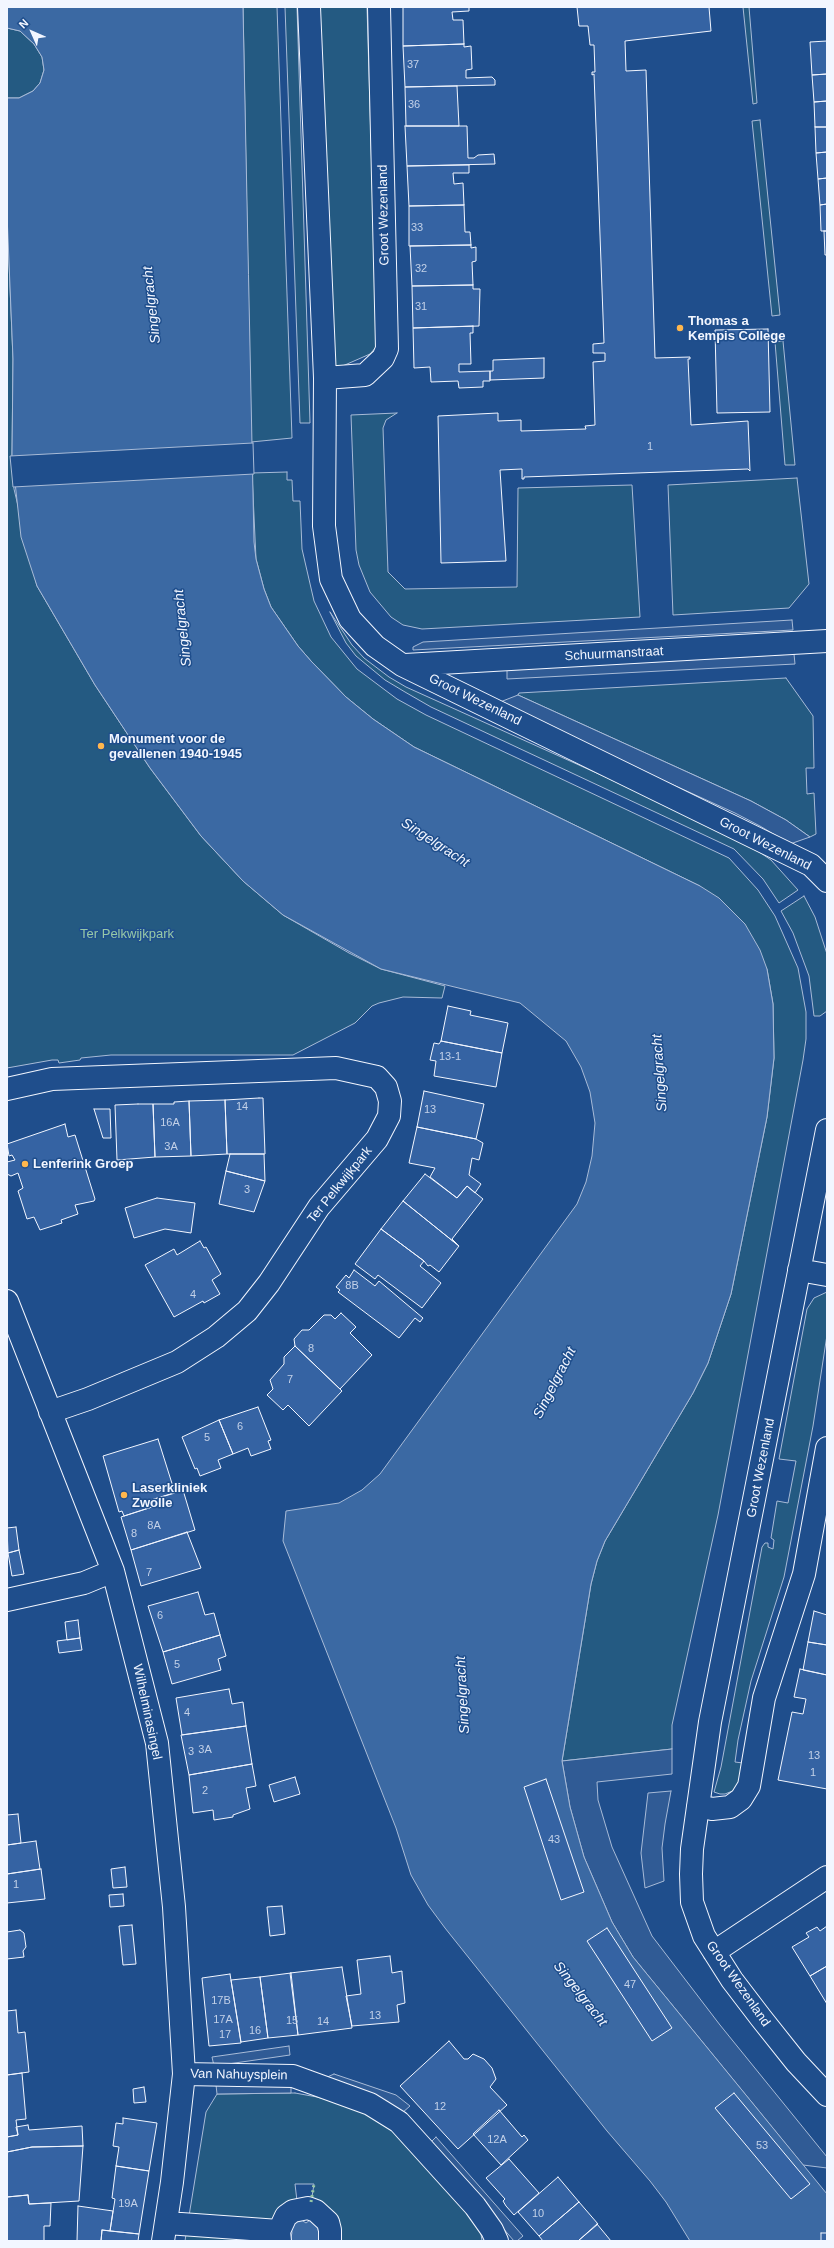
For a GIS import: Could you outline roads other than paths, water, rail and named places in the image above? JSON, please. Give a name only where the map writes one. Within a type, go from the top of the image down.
[{"type":"street","name":"Groot Wezenland","points":[[309,7],[325,378],[324,526],[326,551],[331,579],[350,619],[375,646],[402,665],[811,865],[827,881]]},
{"type":"street","name":"Groot Wezenland","points":[[325,378],[365,375],[383,358],[387,349],[379,7]]},
{"type":"street","name":"Schuurmanstraat","points":[[402,665],[827,641]]},
{"type":"street","name":"Ter Pelkwijkpark","points":[[7,1089],[52,1079],[336,1068],[377,1077],[386,1087],[390,1101],[389,1116],[377,1139],[319,1207],[269,1283],[247,1311],[216,1337],[177,1362],[88,1399],[50,1412]]},
{"type":"street","name":"Groot Wezenland","points":[[827,1130],[710,1722],[692,1849],[692,1902],[704,1936],[761,2018],[796,2062],[827,2095]]},
{"type":"street","points":[[799,1270],[827,1275]]},
{"type":"street","points":[[7,1300],[50,1412]]},
{"type":"street","name":"Wilhelminasingel","points":[[50,1412],[113,1571],[157,1743],[174,1907],[184,2074]]},
{"type":"street","points":[[698,1806],[712,1809],[730,1807],[741,1799],[749,1786],[764,1698],[804,1574],[827,1448]]},
{"type":"street","points":[[7,1600],[84,1583],[113,1571]]},
{"type":"street","points":[[714,1952],[827,1877]]},
{"type":"street","name":"Van Nahuysplein","points":[[330,2241],[328,2222],[316,2211],[308,2208],[292,2211],[286,2216],[280,2236],[165,2232],[184,2074],[293,2076],[370,2104],[399,2122],[475,2206],[492,2230],[496,2241]]},
{"type":"water","name":"Singelgracht","points":[[7,7],[243,7],[254,542],[256,559],[264,589],[271,607],[298,646],[311,661],[346,697],[373,719],[414,747],[700,886],[719,898],[745,924],[760,950],[767,969],[773,1004],[774,1058],[767,1117],[731,1294],[708,1363],[693,1393],[605,1541],[597,1561],[591,1584],[562,1761],[570,1807],[584,1857],[612,1922],[633,1957],[827,2194],[827,2241],[690,2241],[666,2202],[650,2181],[607,2131],[445,1928],[428,1905],[411,1875],[396,1828],[283,1541],[286,1511],[339,1503],[362,1490],[380,1474],[577,1204],[586,1182],[592,1156],[595,1123],[590,1092],[581,1067],[566,1041],[520,1003],[381,969],[283,915],[243,881],[201,836],[150,768],[95,685],[37,586],[21,537],[12,455],[13,359],[7,214],[7,98],[19,98],[33,91],[40,83],[44,70],[42,57],[34,44],[20,31],[7,28]]},
{"type":"water","points":[[300,2219],[306,2223],[310,2220],[317,2221],[320,2241],[290,2241],[292,2233],[291,2225]]},
{"type":"place","name":"Thomas a Kempis College","points":[[680,328]]},
{"type":"place","name":"Monument voor de gevallenen 1940-1945","points":[[101,746]]},
{"type":"place","name":"Lenferink Groep","points":[[25,1164]]},
{"type":"place","name":"Laserkliniek Zwolle","points":[[124,1495]]}]
